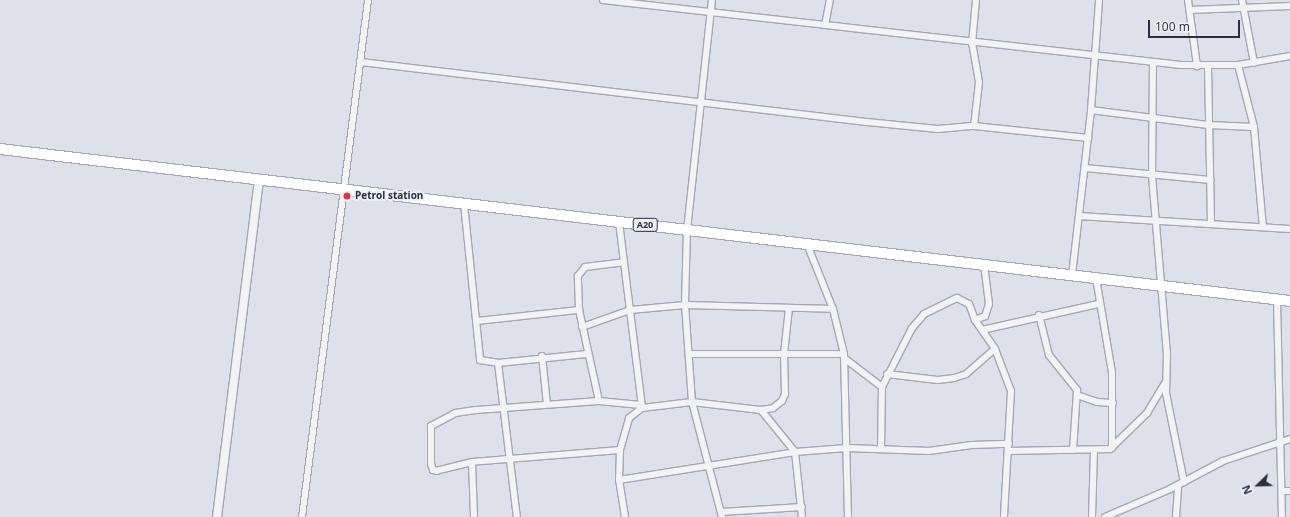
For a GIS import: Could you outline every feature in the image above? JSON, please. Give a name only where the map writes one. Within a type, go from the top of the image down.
[{"type":"main road","name":"A20","points":[[0,149],[1290,301]]},
{"type":"street","points":[[302,517],[342,190],[368,0]]},
{"type":"street","points":[[602,0],[622,1],[825,25],[972,44],[1096,54],[1153,62],[1197,66],[1238,65],[1290,56]]},
{"type":"street","points":[[712,0],[687,230],[685,305],[692,402],[710,466],[721,514],[802,507]]},
{"type":"street","points":[[825,25],[830,0]]},
{"type":"street","points":[[974,126],[979,82],[972,44],[976,0]]},
{"type":"street","points":[[1072,275],[1091,110],[1099,0]]},
{"type":"street","points":[[1188,0],[1197,66]]},
{"type":"street","points":[[1242,0],[1254,63]]},
{"type":"street","points":[[1190,10],[1290,6]]},
{"type":"street","points":[[360,62],[938,129],[974,126],[1088,138]]},
{"type":"street","points":[[1153,62],[1152,176],[1159,285],[1167,353],[1165,382],[1184,482]]},
{"type":"street","points":[[1238,65],[1254,127],[1263,227]]},
{"type":"street","points":[[1208,66],[1211,223]]},
{"type":"street","points":[[1091,110],[1208,124],[1254,127]]},
{"type":"street","points":[[1085,168],[1152,176],[1210,180]]},
{"type":"street","points":[[216,517],[259,180]]},
{"type":"street","points":[[464,204],[477,321],[479,358],[486,363],[498,363],[542,356],[587,354]]},
{"type":"street","points":[[1078,216],[1156,222],[1211,223],[1290,229]]},
{"type":"street","points":[[619,222],[642,406]]},
{"type":"street","points":[[807,244],[833,309],[844,356],[848,517]]},
{"type":"street","points":[[599,401],[578,310],[580,271],[585,267],[624,262]]},
{"type":"street","points":[[975,320],[985,316],[989,304],[984,264]]},
{"type":"street","points":[[1096,278],[1098,304],[1110,358],[1113,403],[1112,448]]},
{"type":"street","points":[[882,449],[882,387],[887,374],[912,328],[935,307],[960,298],[969,304],[975,320],[996,349],[1011,386],[1009,447],[1004,517]]},
{"type":"street","points":[[1277,299],[1282,517]]},
{"type":"street","points":[[982,330],[1039,315],[1098,304]]},
{"type":"street","points":[[582,327],[630,310],[685,305],[833,309]]},
{"type":"street","points":[[620,450],[472,462],[432,470],[431,426],[455,413],[503,410],[547,404],[599,401],[642,406],[692,402],[761,410],[782,401],[784,354],[789,308]]},
{"type":"street","points":[[477,321],[578,310]]},
{"type":"street","points":[[1039,315],[1049,356],[1074,386],[1077,395],[1073,450]]},
{"type":"street","points":[[887,374],[938,380],[954,378],[966,374],[996,349]]},
{"type":"street","points":[[689,354],[784,354],[844,356],[882,387]]},
{"type":"street","points":[[542,356],[547,404]]},
{"type":"street","points":[[498,363],[517,517]]},
{"type":"street","points":[[619,480],[795,452],[846,448],[929,451],[977,444],[1073,450],[1112,448],[1147,413],[1165,382]]},
{"type":"street","points":[[1077,395],[1097,402],[1113,403]]},
{"type":"street","points":[[625,517],[619,480],[620,450],[629,418],[642,406]]},
{"type":"street","points":[[761,410],[795,452],[802,517]]},
{"type":"street","points":[[1105,517],[1178,485],[1223,461],[1290,439]]},
{"type":"street","points":[[1092,517],[1094,450]]},
{"type":"street","points":[[472,462],[474,517]]},
{"type":"street","points":[[1176,517],[1178,485]]},
{"type":"street","points":[[1282,492],[1290,491]]},
{"type":"place","name":"Petrol station","points":[[347,196]]}]
